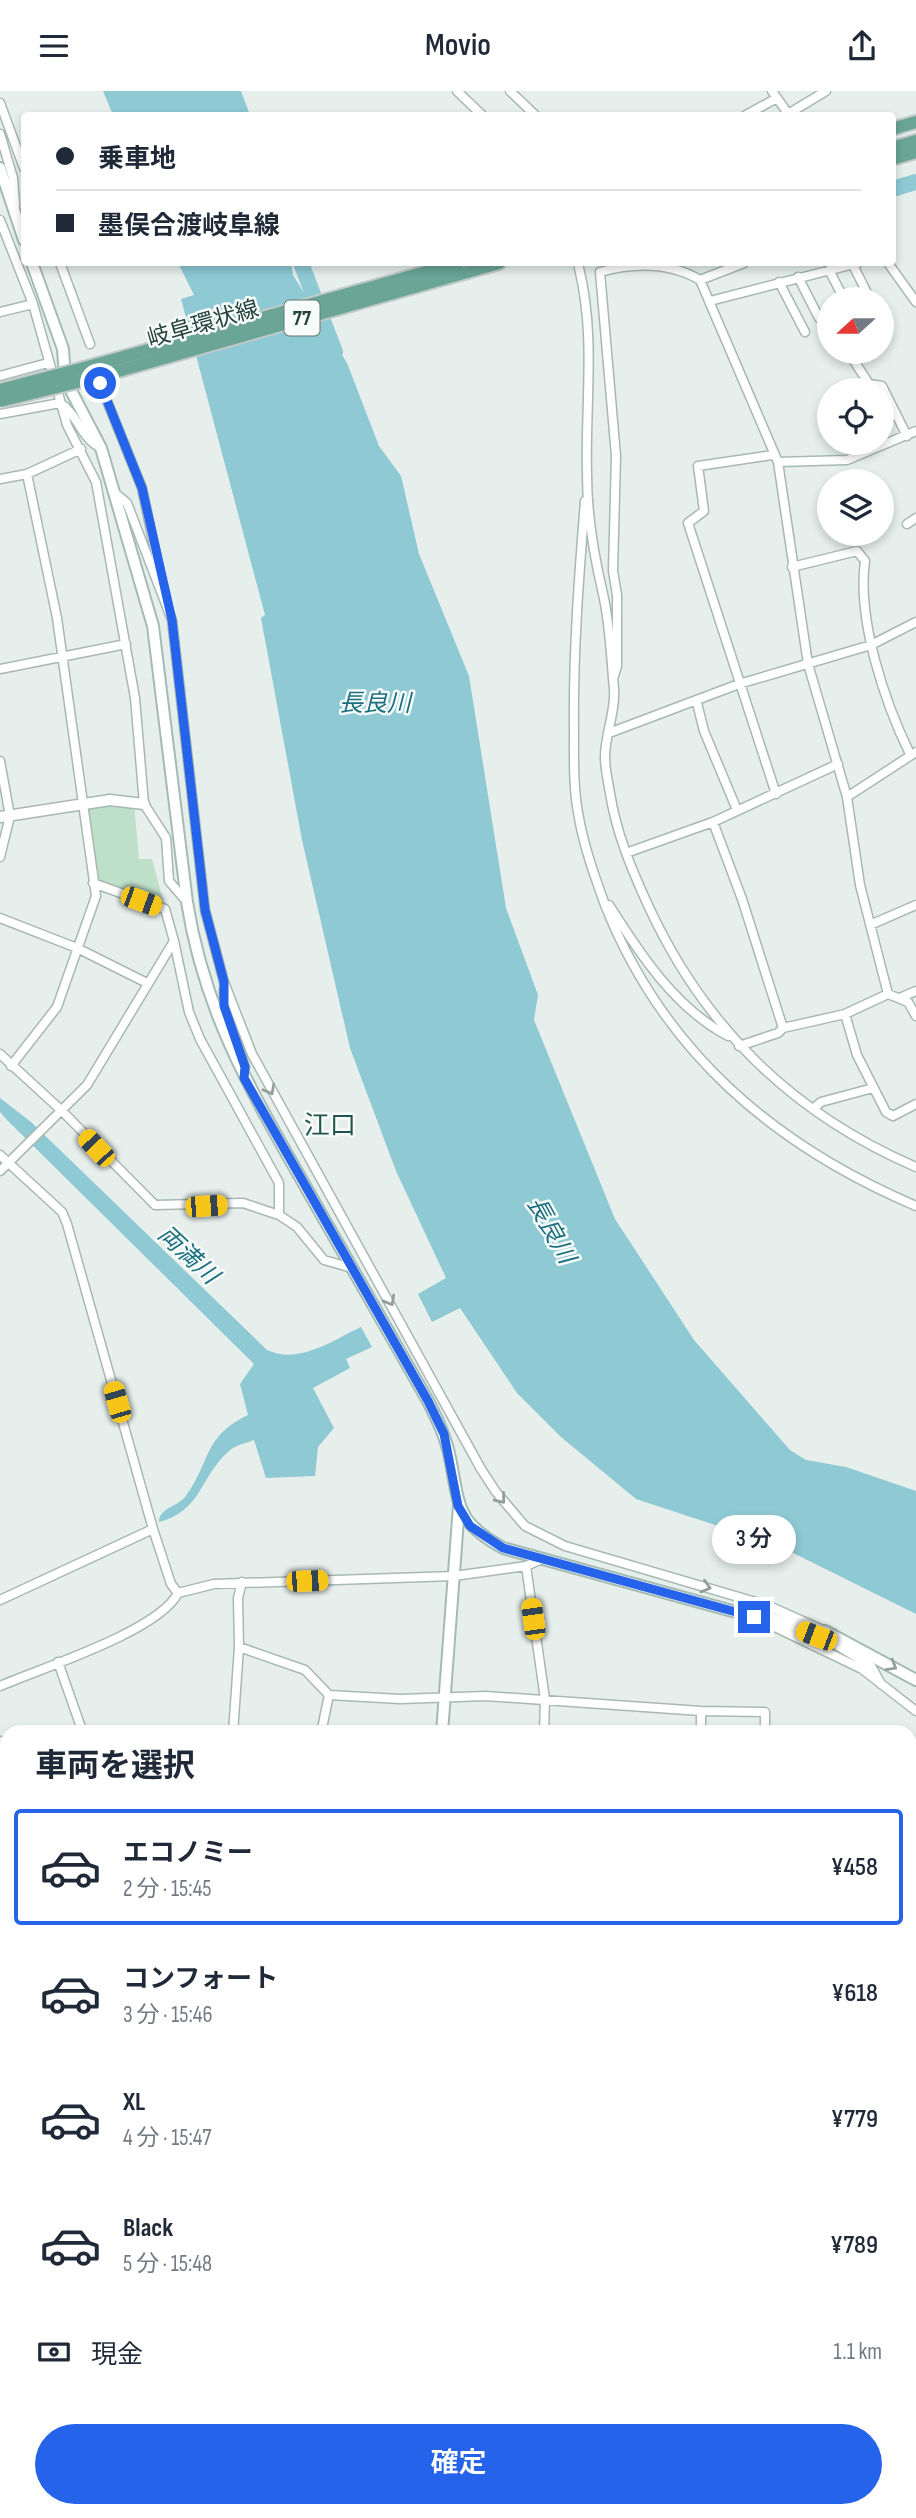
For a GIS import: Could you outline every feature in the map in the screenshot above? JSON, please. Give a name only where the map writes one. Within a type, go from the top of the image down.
[{"type":"main road","points":[[896,128],[916,122]]},
{"type":"main road","points":[[896,136],[916,130]]},
{"type":"main road","points":[[896,147],[916,141]]},
{"type":"main road","points":[[896,158],[916,152]]},
{"type":"main road","points":[[0,168],[21,232]]},
{"type":"main road","points":[[33,266],[63,349],[65,379],[101,448],[153,626],[187,902],[194,945],[208,995],[244,1078],[428,1401],[444,1434],[458,1506],[442,1725]]},
{"type":"main road","name":"岐阜環状線","points":[[0,401],[448,266]]},
{"type":"main road","name":"岐阜環状線","points":[[0,390],[96,372],[488,266]]},
{"type":"main road","points":[[458,1506],[470,1526],[503,1548],[754,1617],[770,1618],[816,1636],[825,1631],[916,1680]]},
{"type":"street","points":[[457,91],[479,112]]},
{"type":"street","points":[[510,91],[532,112]]},
{"type":"street","points":[[793,112],[826,91]]},
{"type":"street","points":[[750,112],[775,95],[786,112]]},
{"type":"street","points":[[0,106],[21,160]]},
{"type":"street","points":[[0,134],[13,179],[15,215]]},
{"type":"street","points":[[0,220],[33,304],[67,425],[96,481],[135,698],[144,804],[166,838],[169,881],[187,902]]},
{"type":"street","points":[[61,266],[90,344]]},
{"type":"street","points":[[612,679],[617,666],[617,594],[613,571],[616,456],[600,272],[620,266]]},
{"type":"street","points":[[648,266],[670,268],[700,280],[775,459],[808,664],[847,797],[870,925],[888,994]]},
{"type":"street","points":[[700,280],[736,266]]},
{"type":"street","points":[[710,301],[764,289],[779,282],[843,266]]},
{"type":"street","points":[[855,266],[865,287]]},
{"type":"street","points":[[890,266],[916,302]]},
{"type":"street","points":[[579,268],[588,308],[590,347],[587,480],[576,647],[574,776],[579,820],[598,886],[637,974],[663,1014],[708,1069],[786,1136],[864,1182],[916,1206]]},
{"type":"street","points":[[829,270],[838,287]]},
{"type":"street","points":[[798,277],[817,314]]},
{"type":"street","points":[[779,282],[805,332]]},
{"type":"street","points":[[0,312],[33,304]]},
{"type":"street","points":[[0,376],[48,363]]},
{"type":"street","points":[[776,794],[688,523],[704,511],[698,466],[775,459],[846,460],[912,434],[882,386],[869,384],[856,364]]},
{"type":"street","points":[[96,372],[142,488],[165,598]]},
{"type":"street","points":[[0,414],[60,403],[67,407],[90,443],[101,448]]},
{"type":"street","points":[[0,479],[27,474],[81,449]]},
{"type":"street","points":[[11,1066],[57,1007],[96,896],[62,656],[27,474]]},
{"type":"street","points":[[587,480],[614,693],[605,755],[610,796],[626,853],[662,936],[712,1015],[768,1074],[846,1132],[916,1167]]},
{"type":"street","points":[[114,492],[127,503],[172,620],[201,886],[212,942],[224,982],[252,1054],[272,1094],[358,1241],[481,1469],[510,1510],[525,1525],[565,1546],[769,1606],[825,1631],[825,1637],[871,1666],[881,1684]]},
{"type":"street","points":[[907,523],[916,518]]},
{"type":"street","points":[[792,567],[857,551],[864,561],[862,601],[872,645],[913,753],[847,797]]},
{"type":"street","points":[[609,733],[697,703],[739,684],[872,645],[916,622]]},
{"type":"street","points":[[0,669],[126,644]]},
{"type":"street","points":[[697,703],[704,731],[737,810]]},
{"type":"street","points":[[0,761],[5,817],[0,857]]},
{"type":"street","points":[[626,853],[713,822],[838,764]]},
{"type":"street","points":[[5,817],[110,800],[144,804]]},
{"type":"street","points":[[713,822],[742,899],[783,1028]]},
{"type":"street","points":[[93,883],[165,909],[189,1011],[200,1039],[279,1183],[279,1215]]},
{"type":"street","points":[[598,886],[640,955],[663,981],[719,1031],[737,1043],[778,1033],[783,1028],[845,1014],[888,994],[901,997],[916,991]]},
{"type":"street","points":[[870,925],[916,905]]},
{"type":"street","points":[[0,918],[77,948],[147,983]]},
{"type":"street","points":[[0,1171],[60,1113],[105,1060],[147,983],[174,941]]},
{"type":"street","points":[[224,982],[224,1006],[242,1057],[244,1078]]},
{"type":"street","points":[[901,997],[916,1016]]},
{"type":"street","points":[[845,1014],[857,1055],[886,1112],[893,1116],[916,1104]]},
{"type":"street","points":[[0,1054],[138,1192],[155,1205],[243,1203],[279,1215],[298,1227],[324,1260],[352,1268]]},
{"type":"street","points":[[814,1109],[821,1102],[873,1088]]},
{"type":"street","points":[[0,1156],[10,1162],[62,1212],[67,1224],[153,1529],[171,1584],[178,1593]]},
{"type":"street","points":[[0,1600],[153,1529]]},
{"type":"street","points":[[178,1593],[214,1584],[242,1582],[454,1576],[526,1566],[543,1559]]},
{"type":"street","points":[[526,1566],[545,1699],[544,1725]]},
{"type":"street","points":[[234,1725],[239,1647],[238,1598],[242,1582]]},
{"type":"street","points":[[0,1686],[146,1624],[172,1606],[178,1593]]},
{"type":"street","points":[[754,1617],[862,1669],[916,1711]]},
{"type":"street","points":[[239,1647],[305,1670],[329,1695],[444,1698],[486,1696],[701,1711],[765,1712],[765,1725]]},
{"type":"street","points":[[58,1662],[80,1725]]},
{"type":"street","points":[[323,1725],[329,1695]]},
{"type":"street","points":[[701,1711],[701,1725]]},
{"type":"green space","points":[[134,805],[139,859],[152,859],[164,904],[98,880],[86,807]]},
{"type":"water","points":[[103,91],[241,91],[249,112],[112,112]]},
{"type":"water","name":"長良川","points":[[180,266],[292,266],[293,275],[347,363],[379,446],[401,476],[419,554],[469,676],[506,908],[538,995],[534,1020],[615,1219],[694,1340],[790,1450],[806,1460],[846,1467],[916,1491],[916,1614],[779,1546],[636,1499],[561,1437],[517,1393],[460,1308],[432,1322],[418,1294],[446,1278],[396,1171],[350,1048],[302,840],[261,618],[265,615],[181,299],[194,295]]},
{"type":"water","points":[[0,1098],[31,1122],[267,1350],[291,1355],[303,1353],[361,1327],[372,1347],[346,1359],[350,1368],[313,1388],[334,1428],[318,1447],[315,1476],[266,1478],[254,1440],[229,1451],[184,1510],[159,1522],[165,1511],[185,1497],[222,1432],[248,1415],[240,1384],[254,1364],[7,1120],[0,1112]]},
{"type":"waterway","points":[[896,188],[916,182]]},
{"type":"waterway","name":"長良川","points":[[302,266],[335,352]]},
{"type":"district","name":"江口","points":[[330,1126]]},
{"type":"route","points":[[100,383],[142,488],[172,620],[205,910],[224,982],[224,1006],[245,1067],[244,1078],[428,1401],[444,1434],[458,1506],[470,1526],[503,1548],[754,1617]]},
{"type":"water label","name":"両満川","points":[[188,1255]]}]
